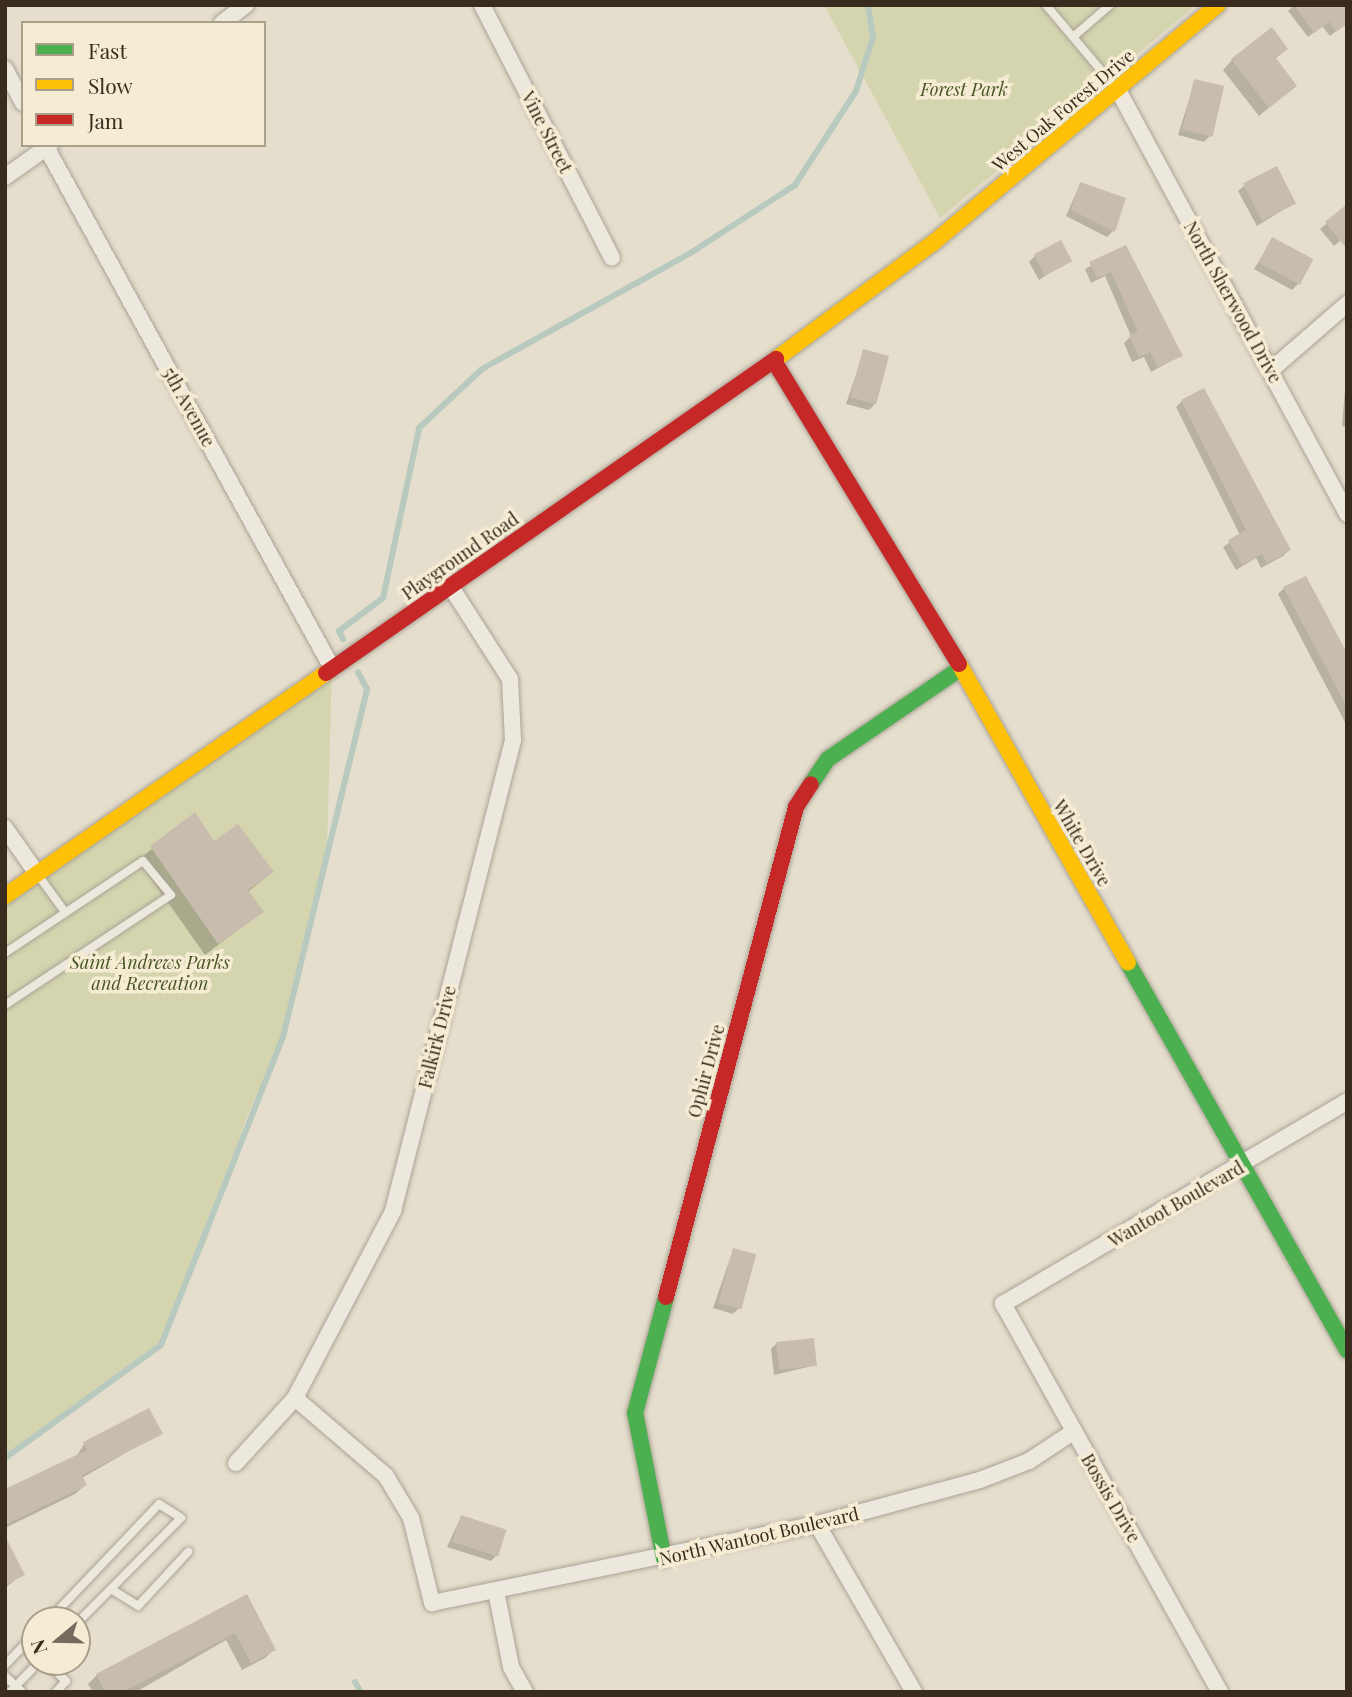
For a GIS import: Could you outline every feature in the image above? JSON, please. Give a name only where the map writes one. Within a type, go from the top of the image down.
[{"type":"street","points":[[225,21],[246,5]]},
{"type":"street","name":"Vine Street","points":[[482,5],[612,258]]},
{"type":"street","name":"West Oak Forest Drive","points":[[933,243],[1218,5]]},
{"type":"street","points":[[5,69],[21,99]]},
{"type":"street","name":"North Sherwood Drive","points":[[1118,90],[1347,514]]},
{"type":"street","points":[[5,177],[46,147]]},
{"type":"street","name":"5th Avenue","points":[[48,147],[332,668]]},
{"type":"street","name":"Playground Road","points":[[5,896],[774,361],[933,243]]},
{"type":"street","points":[[1270,369],[1347,304]]},
{"type":"street","name":"White Drive","points":[[774,361],[961,668],[1347,1350]]},
{"type":"street","name":"Falkirk Drive","points":[[236,1463],[295,1398],[393,1211],[513,740],[510,679],[451,587]]},
{"type":"street","name":"Ophir Drive","points":[[664,1559],[635,1413],[796,807],[828,759],[961,668]]},
{"type":"street","points":[[5,828],[38,875]]},
{"type":"street","name":"Wantoot Boulevard","points":[[1003,1304],[1244,1165],[1347,1101]]},
{"type":"street","name":"Bossis Drive","points":[[1003,1304],[1220,1692]]},
{"type":"street","name":"North Wantoot Boulevard","points":[[295,1398],[386,1476],[411,1518],[432,1602],[664,1559],[817,1524],[980,1480],[1029,1461],[1073,1432]]},
{"type":"street","points":[[817,1524],[914,1692]]},
{"type":"street","points":[[496,1591],[511,1667],[524,1692]]},
{"type":"lane","points":[[1046,5],[1118,90]]},
{"type":"lane","points":[[1073,37],[1110,5]]},
{"type":"lane","points":[[5,953],[143,861],[171,895],[5,1005]]},
{"type":"lane","points":[[38,875],[65,912]]},
{"type":"lane","points":[[62,1606],[159,1504],[181,1518],[91,1609]]},
{"type":"lane","points":[[111,1589],[138,1606],[188,1552]]},
{"type":"lane","points":[[5,1665],[21,1648]]},
{"type":"lane","points":[[5,1676],[16,1690],[28,1676]]},
{"type":"lane","points":[[56,1692],[66,1681],[61,1676]]},
{"type":"green space","name":"Forest Park","points":[[824,5],[1196,5],[940,218]]},
{"type":"green space","name":"Saint Andrews Parks and Recreation","points":[[332,668],[327,847],[283,1037],[246,1119],[206,1242],[161,1345],[5,1455],[5,896]]},
{"type":"building","points":[[1294,5],[1347,5],[1347,24],[1336,32],[1329,22],[1314,33]]},
{"type":"building","points":[[1272,27],[1288,49],[1276,58],[1297,86],[1269,108],[1231,59]]},
{"type":"building","points":[[1194,79],[1224,86],[1213,137],[1182,130]]},
{"type":"building","points":[[1277,166],[1296,203],[1262,221],[1243,183]]},
{"type":"building","points":[[1080,182],[1126,198],[1115,232],[1071,210]]},
{"type":"building","points":[[1347,204],[1347,249],[1325,222]]},
{"type":"building","points":[[1272,237],[1313,259],[1300,285],[1258,263]]},
{"type":"building","points":[[1061,240],[1072,261],[1045,276],[1034,255]]},
{"type":"building","points":[[1126,245],[1183,356],[1157,367],[1150,352],[1139,357],[1129,335],[1138,332],[1111,272],[1097,278],[1089,262]]},
{"type":"building","points":[[863,349],[889,356],[876,404],[850,397]]},
{"type":"building","points":[[1204,388],[1291,550],[1267,563],[1262,554],[1242,565],[1228,540],[1246,530],[1181,400]]},
{"type":"building","points":[[1306,576],[1347,653],[1347,707],[1283,587]]},
{"type":"building","points":[[195,812],[214,841],[238,824],[274,872],[248,890],[264,912],[218,944],[150,846]]},
{"type":"building","points":[[733,1248],[756,1254],[741,1309],[718,1303]]},
{"type":"building","points":[[814,1338],[817,1366],[779,1370],[776,1342]]},
{"type":"building","points":[[149,1408],[163,1434],[82,1475],[87,1485],[5,1525],[5,1489],[87,1450],[83,1442]]},
{"type":"building","points":[[461,1515],[507,1530],[498,1556],[452,1542]]},
{"type":"building","points":[[5,1536],[25,1575],[5,1585]]},
{"type":"building","points":[[247,1594],[276,1650],[251,1663],[235,1633],[123,1692],[105,1692],[96,1674]]},
{"type":"waterway","points":[[343,639],[339,631],[383,598],[419,428],[482,369],[692,252],[795,185],[856,91],[873,37],[868,5]]},
{"type":"waterway","points":[[5,1458],[161,1345],[283,1037],[367,689],[358,672]]},
{"type":"waterway","points":[[355,1682],[361,1692]]},
{"type":"traffic: fast","points":[[811,784],[828,759],[961,668]]},
{"type":"traffic: fast","points":[[1128,963],[1347,1350]]},
{"type":"traffic: fast","points":[[664,1559],[635,1413],[666,1297]]},
{"type":"traffic: slow","points":[[776,359],[933,243],[1218,5]]},
{"type":"traffic: slow","points":[[959,664],[1128,963]]},
{"type":"traffic: slow","points":[[5,896],[326,673]]},
{"type":"traffic: jam","points":[[326,673],[776,359]]},
{"type":"traffic: jam","points":[[774,361],[959,664]]},
{"type":"traffic: jam","points":[[666,1297],[796,807],[811,784]]}]
